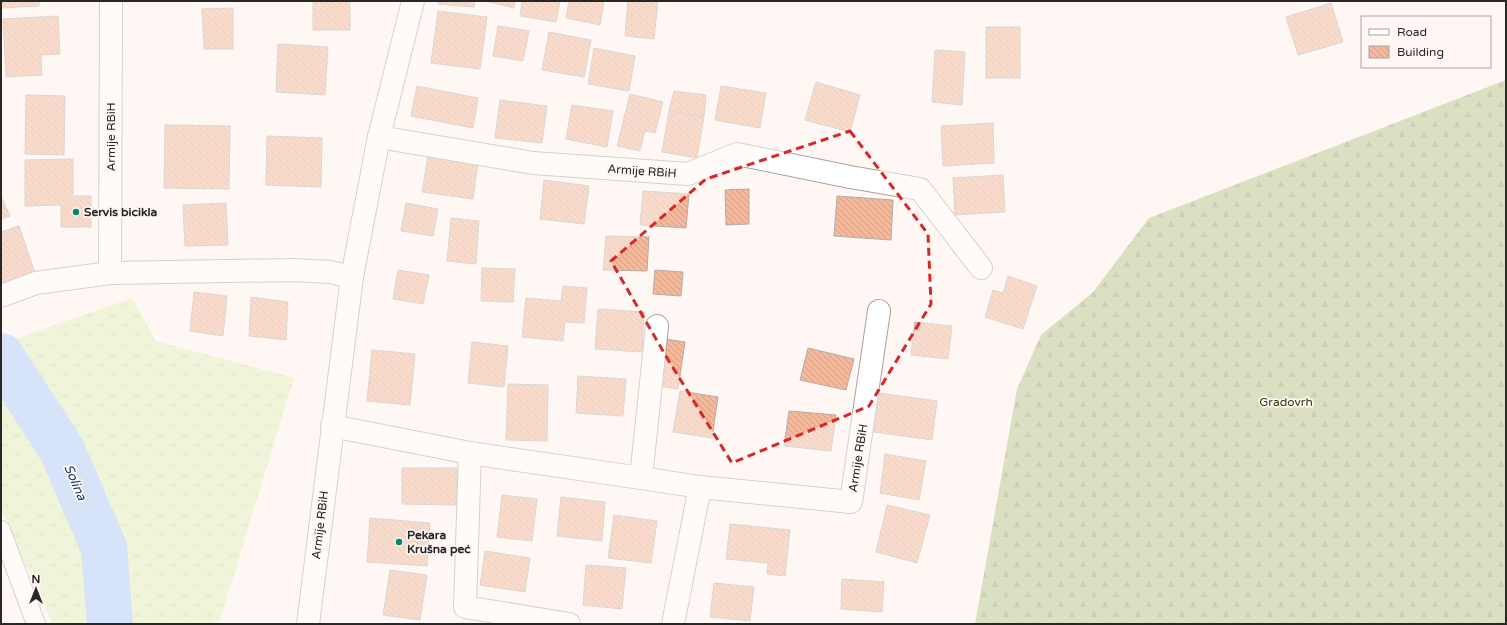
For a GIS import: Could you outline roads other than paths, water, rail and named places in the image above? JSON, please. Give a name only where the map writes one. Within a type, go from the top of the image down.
[{"type":"street","name":"Armije RBiH","points":[[110,272],[111,1]]},
{"type":"street","name":"Armije RBiH","points":[[308,624],[352,277],[380,137],[413,1]]},
{"type":"street","name":"Armije RBiH","points":[[380,137],[533,163],[688,174],[738,154],[850,177],[920,189],[981,268]]},
{"type":"street","points":[[8,293],[36,283],[110,272],[294,270],[330,272],[352,277]]},
{"type":"street","name":"Armije RBiH","points":[[332,426],[470,454],[700,487],[852,502],[880,311]]},
{"type":"street","points":[[641,478],[657,326]]},
{"type":"street","points":[[470,454],[465,607],[570,624]]},
{"type":"street","points":[[673,624],[700,487]]},
{"type":"street","points":[[1,530],[36,624]]},
{"type":"waterway","name":"Solina","points":[[1,356],[62,450],[104,548],[110,624]]},
{"type":"place","name":"Servis bicikla","points":[[76,212]]},
{"type":"place","name":"Pekara Krušna peć","points":[[399,542]]},
{"type":"park label","name":"Gradovrh","points":[[1286,402]]}]
